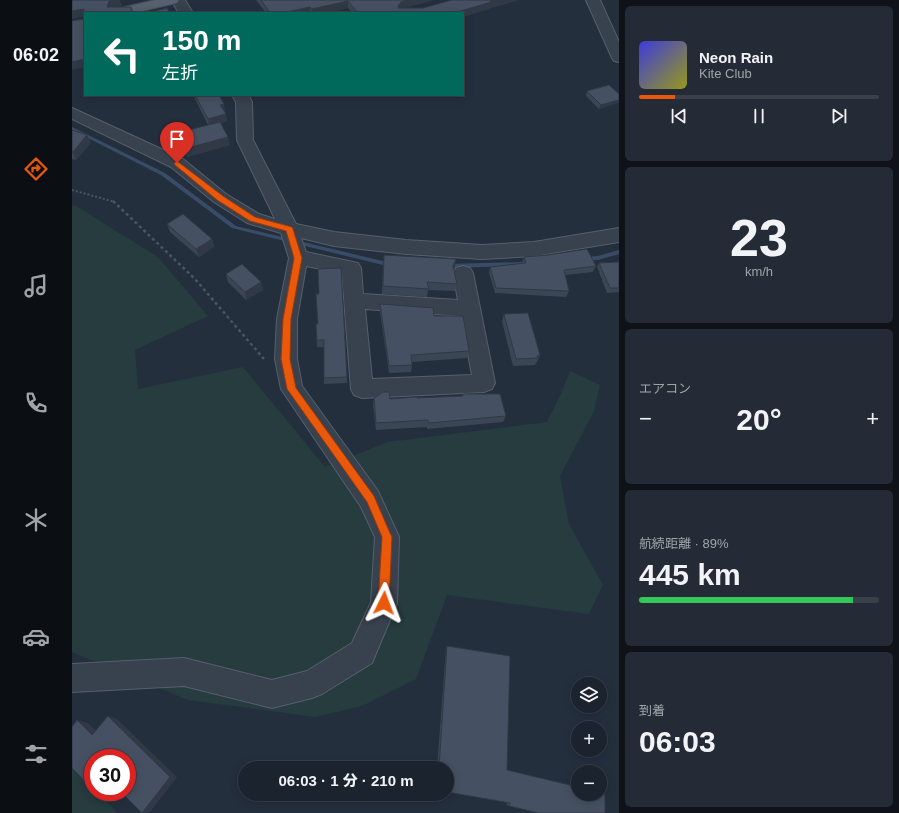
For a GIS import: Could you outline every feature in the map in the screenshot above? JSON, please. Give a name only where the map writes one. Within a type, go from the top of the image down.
[{"type":"main road","points":[[121,12],[172,0]]},
{"type":"street","points":[[178,0],[185,12]]},
{"type":"street","points":[[593,0],[619,58]]},
{"type":"street","points":[[72,678],[184,672],[272,694],[312,684],[362,653],[384,603],[387,537],[370,499],[292,389],[286,359],[287,319],[298,258],[289,229],[245,140],[244,102],[241,96]]},
{"type":"street","points":[[72,113],[177,163],[220,198],[253,219],[289,229],[334,239],[406,247],[482,252],[534,249],[619,236]]},
{"type":"street","points":[[298,258],[351,268],[362,389],[484,383],[463,272]]},
{"type":"street","points":[[354,301],[470,309]]},
{"type":"path","points":[[72,190],[114,200],[194,279],[270,366],[288,371]]},
{"type":"green space","points":[[72,206],[76,206],[158,257],[208,316],[135,350],[138,389],[243,367],[325,467],[388,442],[547,422],[570,371],[600,385],[594,411],[560,476],[569,524],[603,585],[589,614],[447,595],[416,679],[362,706],[315,717],[188,700],[72,652]]},
{"type":"green space","points":[[72,759],[84,773],[84,801],[107,801],[117,813],[72,813]]},
{"type":"building","points":[[72,0],[115,0],[109,1],[107,7],[131,7],[133,12],[84,12],[84,9],[72,11]]},
{"type":"building","points":[[261,0],[408,0],[401,2],[398,6],[399,8],[423,8],[452,0],[495,0],[457,12],[357,12],[348,1],[312,9],[310,7],[288,12],[269,12]]},
{"type":"building","points":[[167,8],[169,12],[150,12]]},
{"type":"building","points":[[84,19],[84,59],[72,62],[72,21]]},
{"type":"building","points":[[609,85],[619,94],[619,100],[601,105],[587,91]]},
{"type":"building","points":[[196,96],[220,96],[224,104],[220,105],[226,114],[208,119]]},
{"type":"building","points":[[220,122],[228,137],[184,149],[177,133]]},
{"type":"building","points":[[72,130],[87,135],[73,152],[72,152]]},
{"type":"building","points":[[183,214],[212,239],[196,249],[167,224]]},
{"type":"building","points":[[587,249],[596,266],[564,270],[569,291],[496,288],[490,267],[526,263],[524,257]]},
{"type":"building","points":[[384,255],[456,259],[453,266],[457,284],[427,282],[429,289],[383,286]]},
{"type":"building","points":[[619,262],[619,288],[610,288],[599,263]]},
{"type":"building","points":[[242,264],[261,282],[245,292],[226,274]]},
{"type":"building","points":[[341,268],[347,377],[324,378],[324,340],[317,340],[316,324],[318,324],[316,294],[319,294],[318,269]]},
{"type":"building","points":[[380,304],[433,308],[434,316],[463,316],[469,351],[411,355],[412,365],[389,366]]},
{"type":"building","points":[[528,313],[540,355],[537,356],[538,358],[516,359],[504,314]]},
{"type":"building","points":[[383,392],[389,392],[390,399],[463,396],[463,394],[500,394],[506,416],[429,423],[428,420],[376,423],[374,398]]},
{"type":"building","points":[[447,646],[510,656],[507,770],[571,785],[571,801],[605,801],[605,813],[539,813],[509,806],[510,803],[454,793],[454,761],[439,761]]},
{"type":"building","points":[[108,716],[170,777],[142,813],[130,801],[136,801],[136,749],[84,749],[84,781],[72,768],[72,727],[77,720],[92,735]]},
{"type":"waterway","points":[[72,128],[163,174],[234,227],[391,265]]},
{"type":"waterway","points":[[584,259],[598,258],[619,252]]},
{"type":"waterway","points":[[447,266],[523,264]]},
{"type":"route","points":[[177,163],[220,198],[253,219],[289,229],[298,258],[287,319],[286,359],[292,389],[370,499],[387,537],[384,603]]}]
